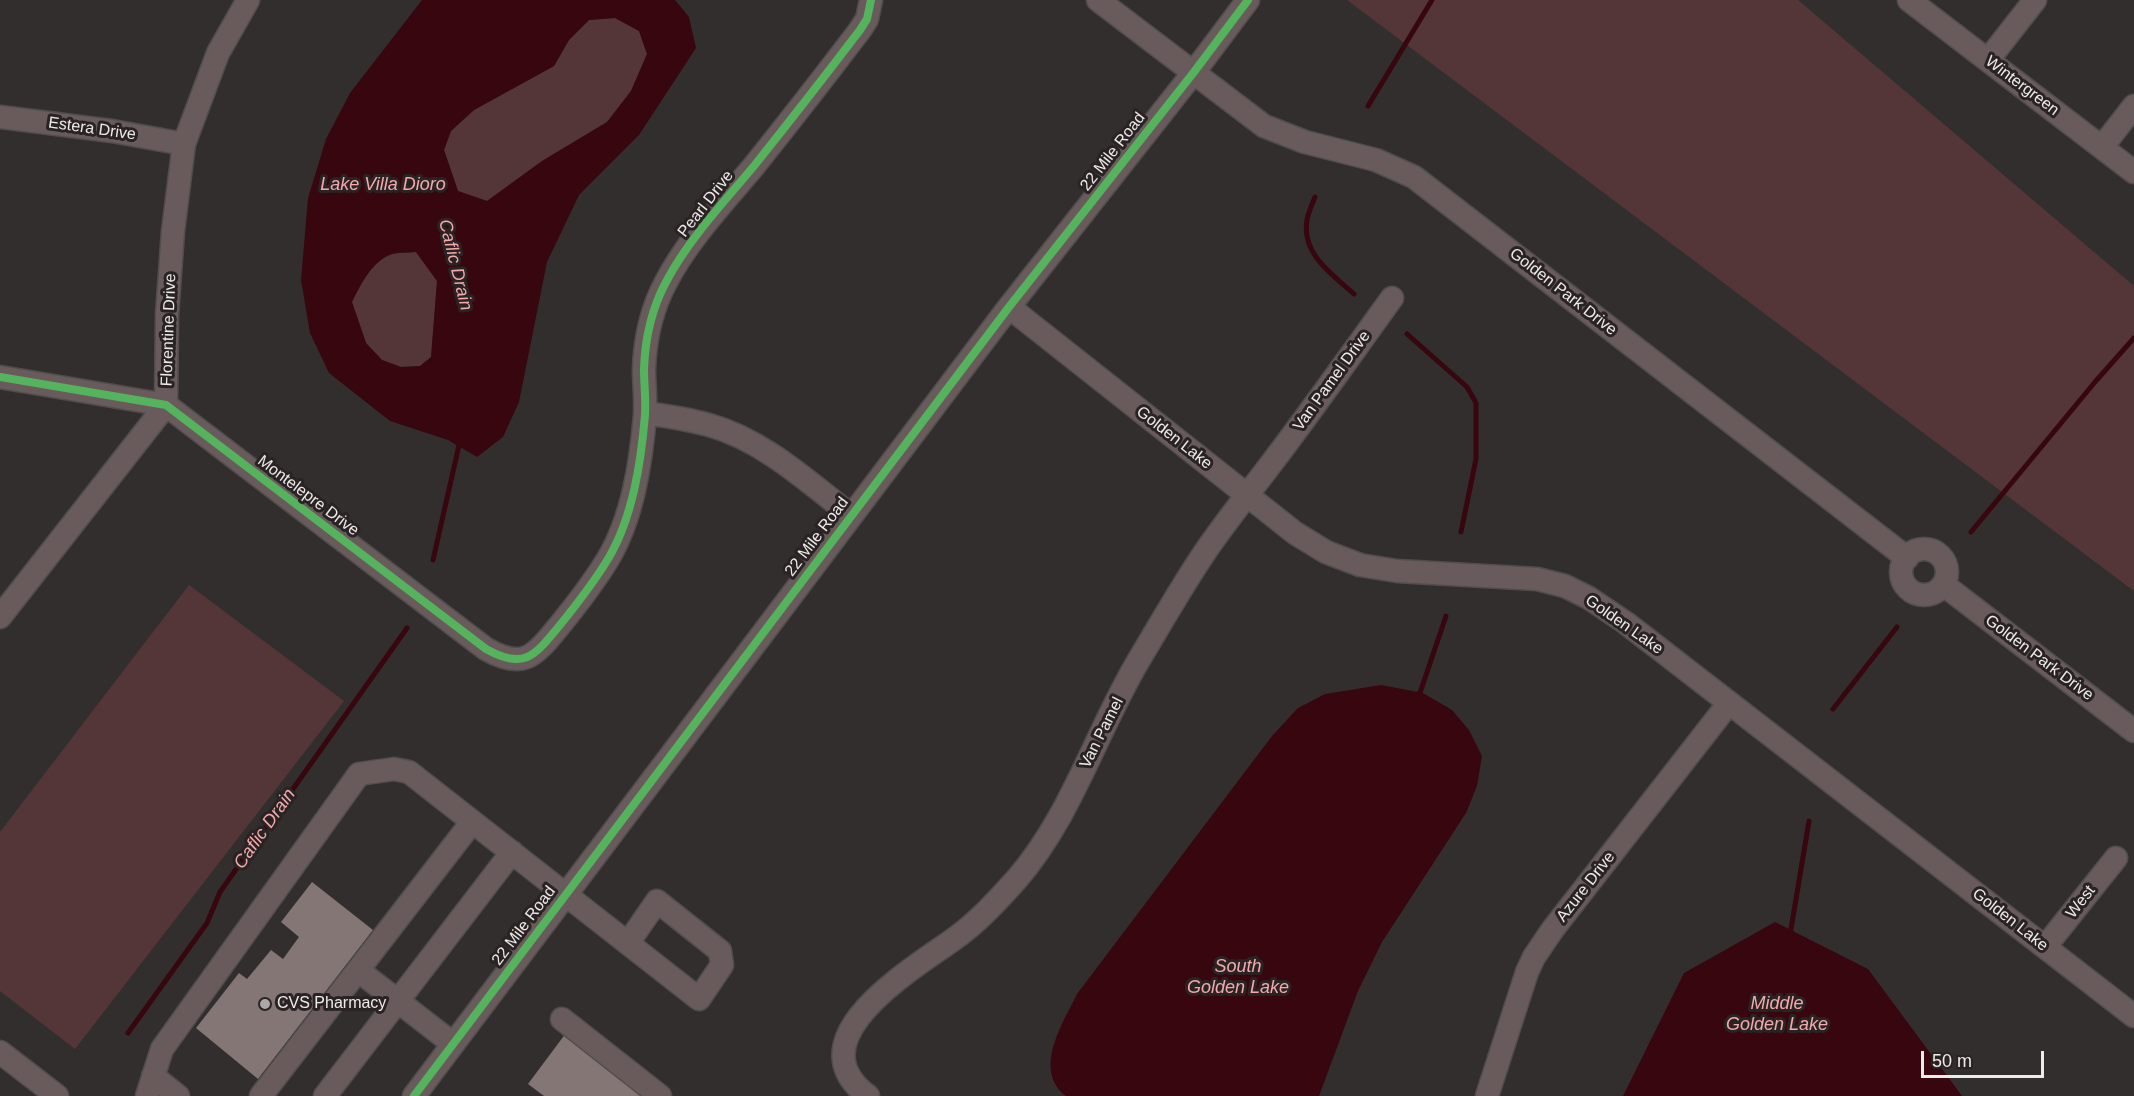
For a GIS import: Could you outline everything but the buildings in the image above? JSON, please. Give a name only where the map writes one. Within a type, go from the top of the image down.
[{"type":"street","name":"Florentine Drive","points":[[0,618],[166,405],[167,315],[173,231],[184,144],[218,53],[248,0]]},
{"type":"street","name":"Golden Park Drive","points":[[1098,0],[1264,126],[1305,142],[1376,160],[1414,177],[1907,558]]},
{"type":"street","name":"22 Mile Road","points":[[414,1096],[851,514],[1248,0]]},
{"type":"street","name":"Wintergreen","points":[[1910,0],[2134,172]]},
{"type":"street","points":[[1988,60],[2035,0]]},
{"type":"street","name":"Pearl Drive","points":[[567,616],[609,558],[626,518],[639,465],[645,413],[644,369],[647,339],[658,299],[666,282],[712,217],[860,30],[867,19],[871,1]]},
{"type":"street","points":[[2102,147],[2134,106]]},
{"type":"street","name":"Estera Drive","points":[[0,117],[112,131],[184,144]]},
{"type":"street","name":"Van Pamel Drive","points":[[1271,464],[1392,298]]},
{"type":"street","name":"Golden Lake","points":[[1009,307],[1295,533],[1326,552],[1360,565],[1397,571],[1537,579],[1564,586],[1589,598],[1626,623],[2134,1016]]},
{"type":"street","name":"Montelepre Drive","points":[[0,377],[166,405],[486,649],[502,658],[516,660],[527,658],[541,646],[567,616]]},
{"type":"street","points":[[645,413],[711,425],[734,434],[761,448],[851,514]]},
{"type":"street","name":"Van Pamel","points":[[868,1096],[853,1083],[843,1060],[852,1029],[878,995],[971,925],[1009,888],[1042,848],[1066,806],[1138,661],[1204,554],[1271,464]]},
{"type":"street","points":[[1927,549],[1941,556],[1948,573],[1944,585],[1937,592],[1928,595],[1917,594],[1904,584],[1901,577],[1903,562],[1912,552],[1927,549]]},
{"type":"street","name":"Golden Park Drive","points":[[1944,585],[2134,731]]},
{"type":"street","name":"Azure Drive","points":[[1487,1096],[1527,972],[1534,957],[1553,929],[1729,703]]},
{"type":"street","points":[[178,1096],[150,1086],[162,1049],[359,774],[394,769],[409,772],[628,943]]},
{"type":"street","points":[[261,1096],[472,822]]},
{"type":"street","points":[[325,1096],[512,852]]},
{"type":"street","name":"West","points":[[2045,947],[2116,858]]},
{"type":"street","points":[[359,971],[452,1043]]},
{"type":"street","points":[[562,1019],[660,1096]]},
{"type":"street","points":[[0,1052],[57,1096]]},
{"type":"shaded area","points":[[1347,0],[1798,0],[2134,286],[2134,591]]},
{"type":"shaded area","points":[[615,18],[639,31],[647,54],[631,91],[607,122],[542,161],[487,201],[458,191],[444,150],[451,131],[474,110],[554,66],[569,40],[589,20]]},
{"type":"shaded area","points":[[416,252],[437,281],[431,357],[420,366],[401,367],[382,360],[366,343],[352,302],[368,274],[385,257],[398,253]]},
{"type":"shaded area","points":[[189,585],[344,701],[75,1049],[0,991],[0,832]]},
{"type":"water","name":"Lake Villa Dioro","points":[[422,0],[675,0],[689,17],[696,48],[639,135],[579,195],[547,262],[519,402],[503,437],[477,457],[448,440],[390,421],[329,373],[310,333],[301,280],[308,198],[326,139],[350,93]],"holes":[[[615,18],[639,31],[647,54],[631,91],[607,122],[542,161],[487,201],[458,191],[444,150],[451,131],[474,110],[554,66],[569,40],[589,20]],[[416,252],[437,281],[431,357],[420,366],[401,367],[382,360],[366,343],[352,302],[368,274],[385,257],[398,253]]]},
{"type":"water","name":"South Golden Lake","points":[[1381,685],[1423,693],[1452,710],[1469,730],[1482,756],[1477,786],[1466,813],[1382,942],[1358,991],[1319,1096],[1066,1096],[1056,1085],[1051,1073],[1051,1060],[1058,1032],[1077,994],[1272,736],[1298,708],[1325,694]]},
{"type":"water","name":"Middle Golden Lake","points":[[1775,922],[1868,969],[1962,1096],[1623,1096],[1684,973]]},
{"type":"waterway","points":[[1368,106],[1432,0]]},
{"type":"waterway","points":[[1315,197],[1309,212],[1306,232],[1313,253],[1328,271],[1354,294]]},
{"type":"waterway","points":[[1407,334],[1467,387],[1476,403],[1476,459],[1461,532]]},
{"type":"waterway","points":[[1971,532],[2134,338]]},
{"type":"waterway","name":"Caflic Drain","points":[[433,560],[460,441]]},
{"type":"waterway","points":[[1416,699],[1446,616]]},
{"type":"waterway","points":[[1833,709],[1897,627]]},
{"type":"waterway","name":"Caflic Drain","points":[[128,1033],[207,923],[220,892],[407,628]]},
{"type":"waterway","points":[[1790,935],[1809,821]]},
{"type":"cycle path","points":[[0,377],[166,405],[486,649],[510,659],[528,656],[536,652],[585,593],[608,559],[624,525],[630,507],[641,451],[645,415],[646,347],[653,313],[666,282],[695,237],[754,166],[860,30],[867,19],[871,0]]},
{"type":"cycle path","points":[[414,1096],[1009,307],[1248,0]]},
{"type":"place","name":"CVS Pharmacy","points":[[265,1004]]}]
